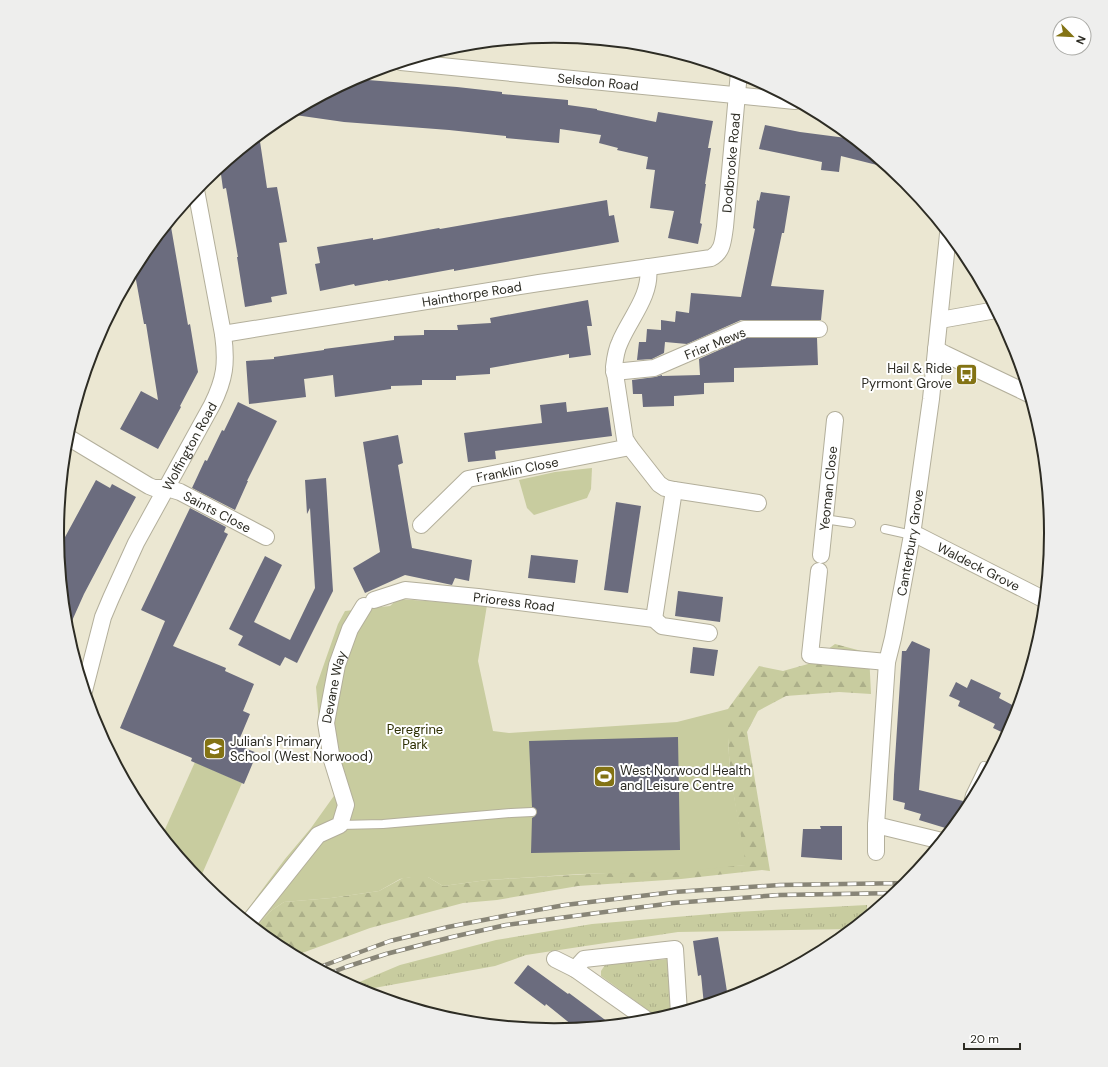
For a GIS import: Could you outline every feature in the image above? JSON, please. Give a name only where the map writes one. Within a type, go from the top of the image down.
[{"type":"street","name":"Selsdon Road","points":[[415,63],[781,100]]},
{"type":"street","name":"Dodbrooke Road","points":[[719,252],[722,246],[725,227],[739,79]]},
{"type":"street","name":"Wolfington Road","points":[[87,681],[109,602],[136,543],[212,405],[222,383],[225,362],[223,334],[197,197]]},
{"type":"street","name":"Canterbury Grove","points":[[876,852],[876,824],[887,662],[893,638],[912,535],[931,399],[947,241]]},
{"type":"street","name":"Hainthorpe Road","points":[[223,334],[711,258],[716,256],[719,252]]},
{"type":"street","points":[[648,267],[649,275],[646,290],[636,313],[620,341],[615,357],[614,372],[625,439],[659,484],[665,488],[758,503]]},
{"type":"street","points":[[940,320],[991,311]]},
{"type":"street","name":"Friar Mews","points":[[614,372],[654,368],[744,329],[819,329]]},
{"type":"street","points":[[936,349],[1023,391]]},
{"type":"street","name":"Yeoman Close","points":[[821,556],[835,420]]},
{"type":"street","name":"Saints Close","points":[[73,440],[149,486],[154,488],[167,488],[180,492],[266,537]]},
{"type":"street","name":"Franklin Close","points":[[421,525],[468,479],[630,447]]},
{"type":"street","points":[[654,619],[674,490]]},
{"type":"street","name":"Waldeck Grove","points":[[912,535],[919,536],[1040,597]]},
{"type":"street","points":[[819,572],[810,655],[887,662]]},
{"type":"street","name":"Prioress Road","points":[[369,603],[405,590],[478,597],[654,619],[662,626],[709,633]]},
{"type":"street","name":"Devane Way","points":[[340,825],[346,805],[332,760],[326,723],[337,665],[350,629],[369,603]]},
{"type":"street","points":[[876,824],[937,840]]},
{"type":"street","points":[[251,919],[318,836],[340,825]]},
{"type":"street","points":[[575,969],[584,959],[675,948],[679,1008]]},
{"type":"street","points":[[556,959],[575,969],[642,1016]]},
{"type":"lane","points":[[824,519],[851,523]]},
{"type":"lane","points":[[885,529],[912,535]]},
{"type":"lane","points":[[974,788],[984,766]]},
{"type":"lane","points":[[340,825],[383,824],[532,812]]},
{"type":"green space","points":[[592,468],[591,489],[587,498],[534,515],[527,508],[519,480],[555,472]]},
{"type":"green space","name":"Peregrine Park","points":[[398,599],[487,605],[478,661],[493,731],[509,733],[677,722],[728,709],[730,772],[746,865],[677,872],[581,874],[487,880],[443,886],[428,877],[412,877],[400,879],[379,891],[331,898],[284,902],[272,910],[258,925],[255,923],[244,914],[285,859],[311,828],[336,793],[320,732],[316,687],[338,624],[345,611],[390,606]]},
{"type":"green space","points":[[835,644],[869,653],[871,694],[839,692],[786,696],[758,711],[747,732],[770,871],[762,870],[681,879],[578,886],[497,900],[463,903],[370,928],[301,953],[258,925],[272,910],[284,902],[331,898],[379,891],[403,878],[419,876],[428,877],[443,886],[487,880],[745,865],[730,772],[728,709],[759,666],[783,671],[808,664]]},
{"type":"green space","points":[[195,762],[242,783],[202,875],[185,857],[164,831]]},
{"type":"green space","points":[[867,905],[867,911],[844,929],[678,932],[526,955],[495,966],[371,989],[357,983],[400,965],[496,940],[592,924],[735,912]]},
{"type":"green space","points":[[668,959],[674,1009],[653,1014],[601,976],[601,971],[605,965]]},
{"type":"building","points":[[366,80],[457,87],[502,92],[502,94],[568,100],[568,105],[597,109],[656,122],[658,112],[713,121],[708,148],[711,148],[700,223],[702,224],[698,244],[668,238],[674,211],[650,208],[655,170],[646,169],[648,157],[617,150],[618,148],[599,143],[601,135],[560,129],[559,143],[506,138],[506,136],[449,130],[344,122],[298,115]]},
{"type":"building","points":[[765,125],[800,132],[844,138],[877,165],[841,156],[839,172],[821,170],[822,162],[759,149]]},
{"type":"building","points":[[260,141],[267,188],[277,187],[287,242],[279,243],[287,294],[271,297],[272,302],[245,307],[226,188],[223,189],[221,174]]},
{"type":"building","points":[[761,192],[790,196],[784,233],[782,233],[771,286],[824,290],[821,320],[741,320],[687,344],[665,342],[664,353],[652,359],[637,360],[639,342],[646,342],[647,329],[661,330],[661,320],[675,322],[676,311],[689,313],[691,293],[741,297],[755,229],[753,228],[757,200],[759,201]]},
{"type":"building","points":[[607,200],[609,216],[614,215],[619,242],[454,271],[454,269],[355,286],[354,284],[320,291],[315,264],[320,263],[317,247],[373,238],[373,240]]},
{"type":"building","points":[[171,227],[188,325],[190,324],[198,372],[158,449],[120,429],[141,391],[158,400],[146,324],[144,324],[136,278]]},
{"type":"building","points":[[588,300],[592,326],[587,326],[591,355],[569,358],[569,354],[490,368],[490,374],[456,376],[456,380],[422,380],[422,385],[391,386],[391,389],[335,397],[333,375],[304,379],[306,397],[249,404],[246,361],[274,359],[274,357],[324,349],[394,340],[394,336],[424,335],[424,330],[458,330],[457,325],[491,323],[490,318]]},
{"type":"building","points":[[746,338],[817,338],[818,365],[734,368],[734,382],[704,383],[704,394],[674,396],[674,406],[643,407],[642,394],[633,394],[632,380],[662,375],[700,375],[699,359]]},
{"type":"building","points":[[238,402],[277,421],[247,481],[235,510],[192,488],[205,460],[207,461]]},
{"type":"building","points":[[566,402],[567,412],[608,407],[612,436],[495,451],[496,459],[468,462],[464,433],[542,423],[540,405]]},
{"type":"building","points":[[398,435],[403,463],[398,465],[412,548],[472,560],[469,581],[455,578],[452,585],[405,575],[365,593],[353,568],[380,552],[363,442]]},
{"type":"building","points":[[326,478],[333,591],[297,663],[285,657],[280,666],[238,645],[243,636],[229,629],[265,556],[282,565],[254,622],[290,640],[315,588],[310,508],[307,514],[305,480]]},
{"type":"building","points":[[96,480],[110,488],[112,484],[136,497],[84,594],[72,621],[65,566],[64,539]]},
{"type":"building","points":[[616,502],[641,506],[628,593],[604,590]]},
{"type":"building","points":[[190,508],[226,527],[224,532],[228,534],[173,646],[226,668],[225,671],[254,684],[243,711],[250,714],[237,745],[257,753],[244,784],[191,761],[192,758],[120,728],[165,621],[141,610]]},
{"type":"building","points":[[531,555],[578,560],[575,583],[528,578]]},
{"type":"building","points":[[678,591],[723,597],[720,622],[675,616]]},
{"type":"building","points":[[912,641],[930,649],[919,790],[963,801],[962,806],[946,828],[919,820],[921,814],[904,809],[905,803],[893,800],[902,651],[906,651]]},
{"type":"building","points":[[693,647],[718,650],[714,676],[690,673]]},
{"type":"building","points":[[971,679],[1001,693],[999,698],[1013,705],[1002,732],[993,728],[995,724],[958,706],[960,701],[949,696],[956,682],[967,688]]},
{"type":"building","name":"West Norwood Health and Leisure Centre","points":[[678,737],[680,850],[531,853],[532,818],[537,812],[536,809],[532,807],[529,741]]},
{"type":"building","points":[[820,826],[842,826],[842,860],[801,857],[803,829],[821,829]]},
{"type":"building","points":[[718,937],[727,992],[704,1000],[701,975],[698,976],[693,941]]},
{"type":"building","points":[[528,965],[607,1021],[570,1023],[546,1004],[545,1006],[514,983]]},
{"type":"railway","points":[[323,966],[390,941],[448,927],[565,905],[674,892],[780,885],[898,883]]},
{"type":"railway","points":[[334,972],[386,954],[506,925],[673,903],[780,895],[887,893]]},
{"type":"place","name":"Hail & Ride Pyrmont Grove","points":[[967,375]]},
{"type":"place","name":"Julian's Primary School (West Norwood)","points":[[215,748]]},
{"type":"place","name":"West Norwood Health and Leisure Centre","points":[[605,777]]}]
